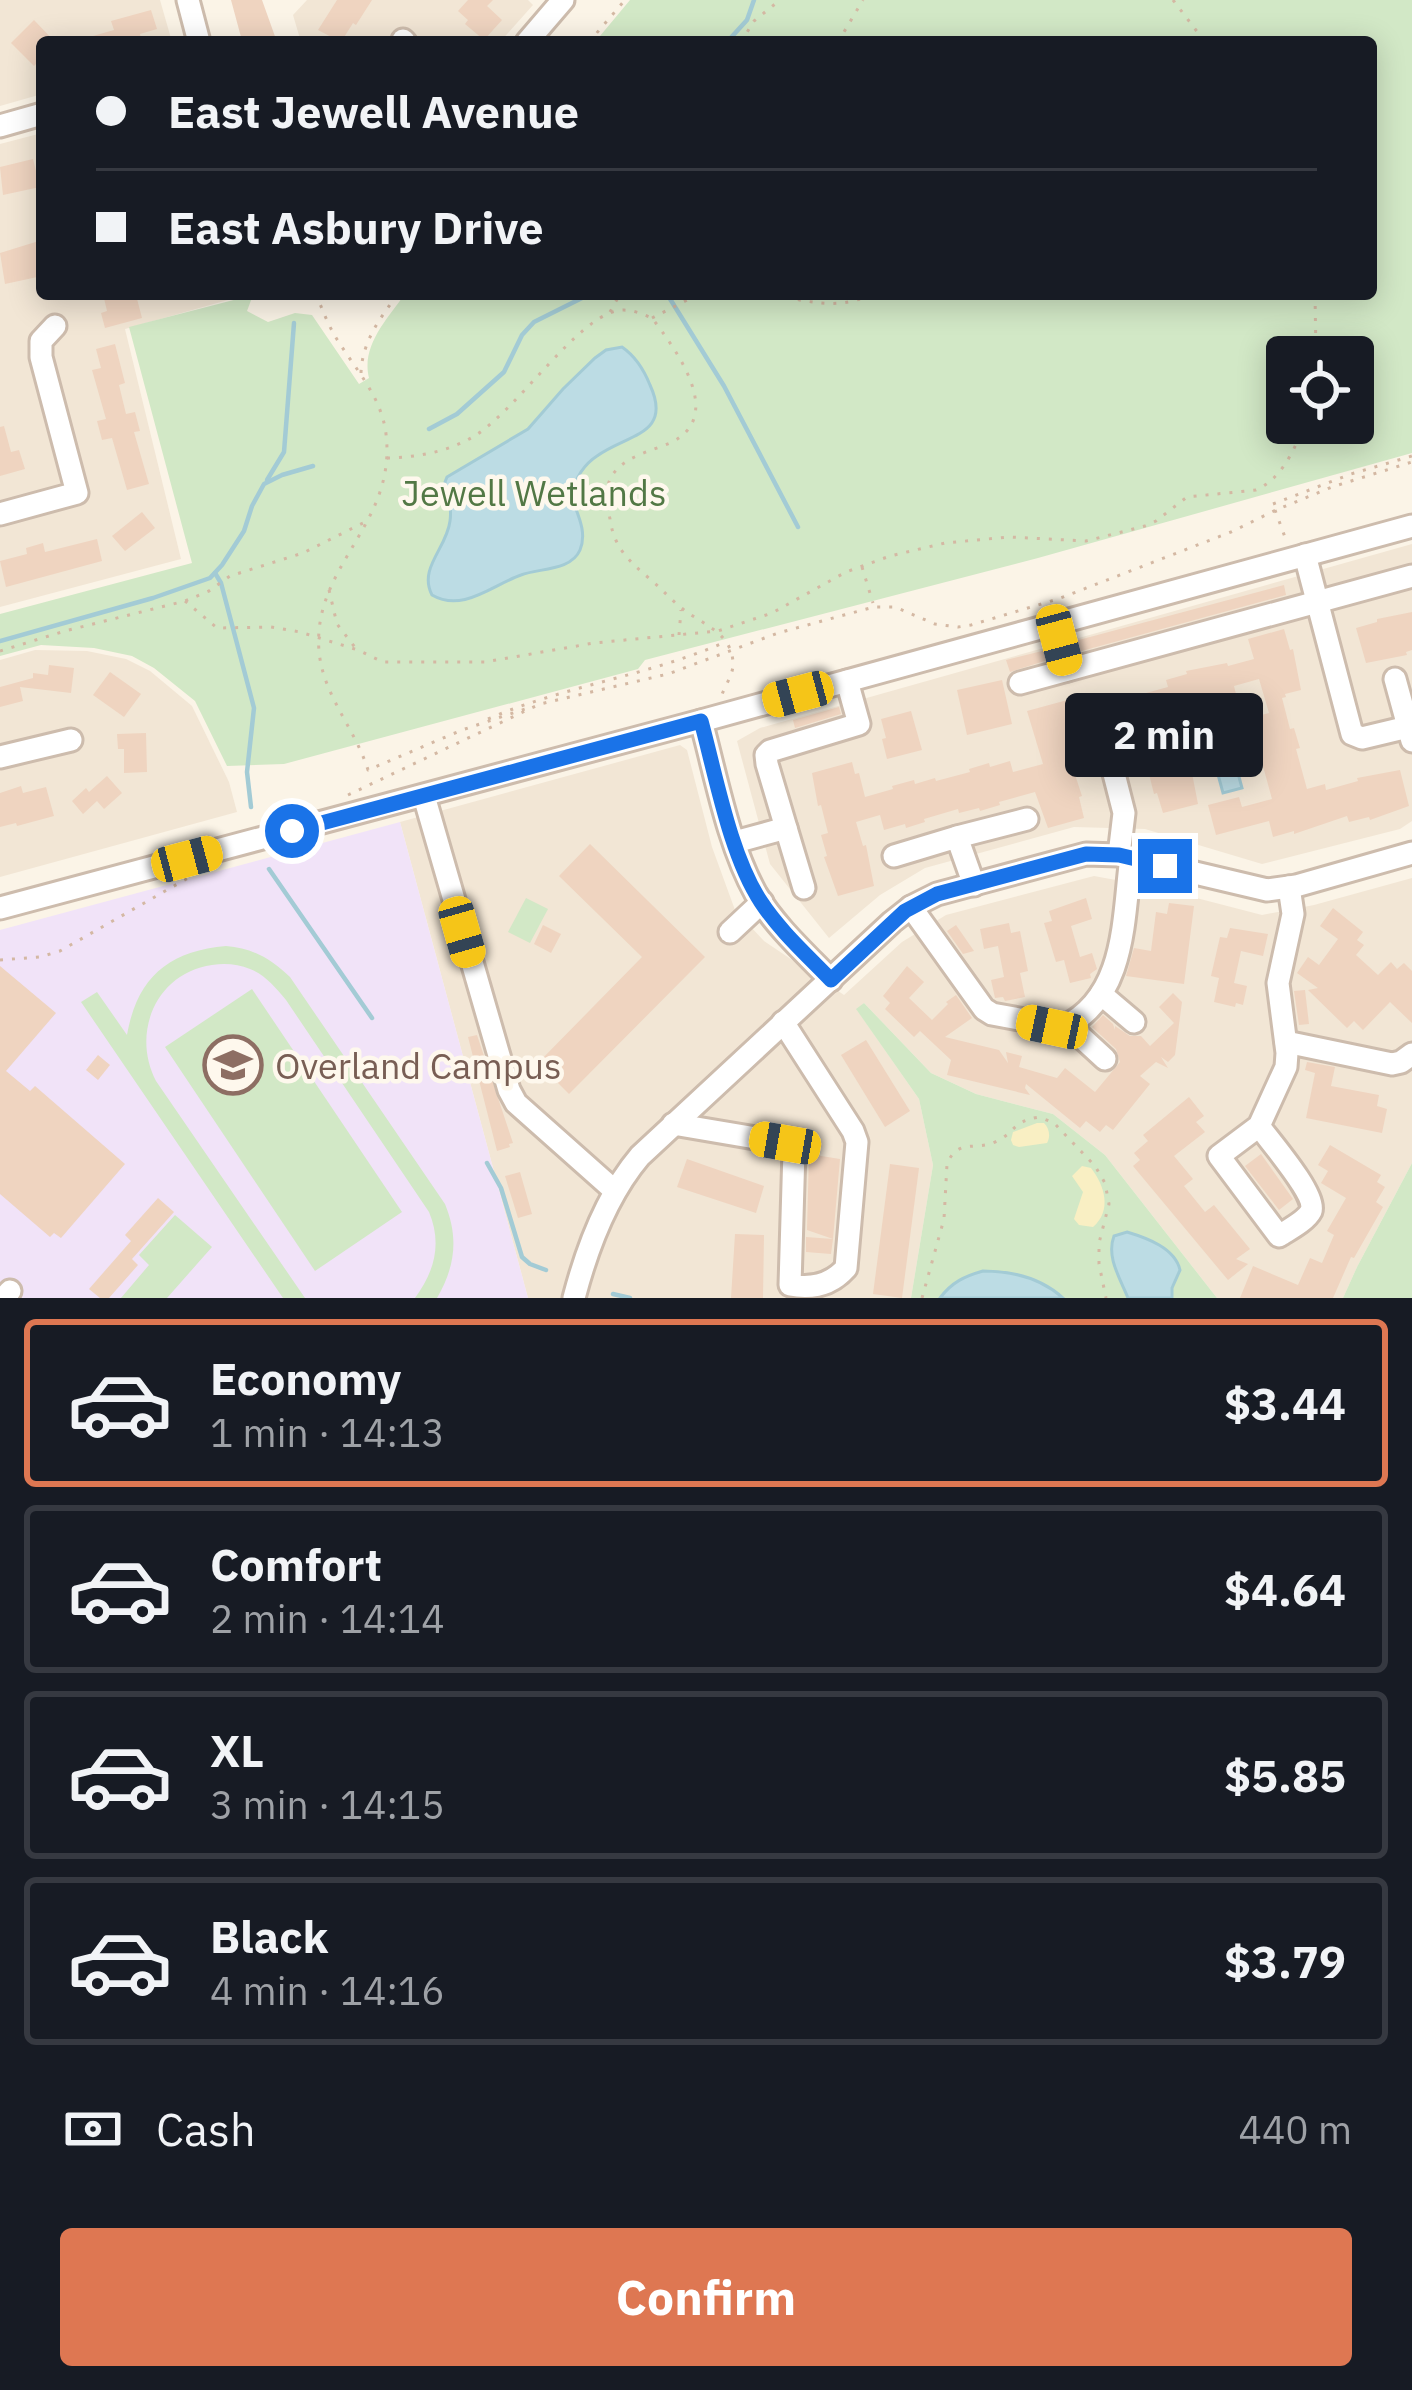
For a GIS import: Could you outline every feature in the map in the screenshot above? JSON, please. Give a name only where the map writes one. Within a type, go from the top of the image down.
[{"type":"street","points":[[188,0],[197,36]]},
{"type":"street","points":[[532,36],[563,0]]},
{"type":"street","points":[[2,117],[36,114]]},
{"type":"street","points":[[0,514],[77,493],[41,357],[41,341],[55,326]]},
{"type":"street","points":[[0,908],[1412,526]]},
{"type":"street","points":[[1299,556],[1318,601],[1352,734],[1362,738],[1410,734],[1395,679]]},
{"type":"street","points":[[1020,683],[1412,576]]},
{"type":"street","points":[[1054,624],[1067,670]]},
{"type":"street","points":[[804,888],[766,755],[781,746],[859,724],[847,681]]},
{"type":"street","points":[[701,721],[750,882],[761,902],[831,980]]},
{"type":"street","points":[[0,757],[71,740]]},
{"type":"street","points":[[911,907],[984,1009],[1052,1027],[1079,1018],[1101,994],[1116,962],[1124,813],[1111,762]]},
{"type":"street","points":[[424,796],[509,1090],[526,1113],[615,1191]]},
{"type":"street","points":[[894,856],[1027,819]]},
{"type":"street","points":[[735,842],[786,828]]},
{"type":"street","points":[[957,837],[974,885]]},
{"type":"street","points":[[574,1298],[615,1191],[636,1161],[911,907],[937,894],[1081,855],[1125,856],[1272,890],[1412,853]]},
{"type":"street","points":[[1258,1126],[1311,1202],[1306,1216],[1279,1236],[1219,1156],[1258,1126],[1286,1067],[1278,982],[1292,914],[1289,887]]},
{"type":"street","points":[[730,932],[761,902]]},
{"type":"street","points":[[1101,994],[1134,1022]]},
{"type":"street","points":[[673,1124],[785,1143],[794,1150],[790,1285],[813,1287],[839,1276],[845,1268],[857,1142],[783,1022]]},
{"type":"street","points":[[1068,1025],[1105,1059]]},
{"type":"street","points":[[1286,1042],[1388,1063],[1401,1062],[1412,1054]]},
{"type":"path","points":[[594,36],[625,0]]},
{"type":"path","points":[[745,36],[754,21],[780,0]]},
{"type":"path","points":[[842,36],[863,0]]},
{"type":"path","points":[[1173,0],[1200,36]]},
{"type":"path","points":[[319,300],[332,332],[379,407],[386,432],[382,491],[329,588],[319,637],[325,680],[368,770],[537,700],[651,670],[725,642]]},
{"type":"path","points":[[361,375],[366,345],[394,300]]},
{"type":"path","points":[[387,458],[436,452],[477,434],[609,313],[617,300]]},
{"type":"path","points":[[652,318],[689,300]]},
{"type":"path","points":[[802,300],[832,305],[860,300]]},
{"type":"path","points":[[1316,300],[1316,336]]},
{"type":"path","points":[[609,313],[626,310],[652,318],[693,389],[696,418],[683,436],[615,471],[607,490],[608,504],[613,533],[628,561],[681,608],[718,631],[725,642],[734,669],[720,700]]},
{"type":"path","points":[[185,601],[217,628],[271,628],[319,637],[383,662],[468,663],[594,643],[718,631],[772,613],[861,565],[945,543],[1009,537],[1100,538],[1156,521],[1187,497],[1246,493],[1266,486],[1295,444]]},
{"type":"path","points":[[463,730],[540,704],[668,674],[778,633],[874,607],[895,607],[935,624],[958,627],[1038,606],[1232,532],[1274,507],[1412,459]]},
{"type":"path","points":[[1266,486],[1299,556]]},
{"type":"path","points":[[0,651],[185,601],[230,576],[303,553],[370,520]]},
{"type":"path","points":[[861,565],[874,607]]},
{"type":"path","points":[[329,588],[338,625],[358,650]]},
{"type":"path","points":[[679,635],[681,608]]},
{"type":"path","points":[[337,800],[540,704]]},
{"type":"path","points":[[0,960],[60,951],[190,877]]},
{"type":"path","points":[[922,1298],[942,1232],[950,1156],[966,1147],[994,1143],[1015,1125],[1039,1117],[1054,1123],[1105,1183],[1108,1204],[1099,1264],[1106,1298]]},
{"type":"shaded area","points":[[0,0],[160,0],[170,36],[36,36],[36,96],[0,106]]},
{"type":"shaded area","points":[[307,0],[528,0],[533,5],[505,36],[299,36],[293,15]]},
{"type":"shaded area","points":[[36,135],[36,300],[228,300],[125,329],[181,559],[0,607],[0,144]]},
{"type":"shaded area","points":[[1412,544],[1412,821],[1400,829],[1262,864],[1145,829],[1074,827],[925,868],[880,895],[829,938],[770,864],[737,741],[760,728]]},
{"type":"shaded area","points":[[35,650],[87,651],[126,659],[150,671],[192,706],[229,782],[237,812],[0,877],[0,660]]},
{"type":"shaded area","points":[[680,745],[687,750],[712,847],[735,910],[764,941],[844,995],[902,942],[946,915],[1094,876],[1262,915],[1412,878],[1412,1163],[1343,1298],[1217,1298],[1105,1155],[1053,1114],[976,1094],[931,1073],[864,1003],[857,1010],[919,1099],[933,1165],[911,1298],[528,1298],[400,822]]},
{"type":"shaded area","name":"Overland Campus","points":[[400,822],[528,1298],[0,1298],[0,930]]},
{"type":"green space","name":"Jewell Wetlands","points":[[630,0],[1412,0],[1412,453],[1038,558],[645,660],[638,669],[284,764],[227,766],[195,701],[132,656],[41,645],[0,656],[0,614],[192,563],[129,327],[234,300],[251,300],[247,311],[268,322],[295,313],[312,315],[359,384],[369,378],[369,355],[377,333],[401,300],[1377,300],[1377,36],[600,36]]},
{"type":"green space","points":[[526,898],[548,909],[530,943],[508,932]]},
{"type":"green space","points":[[226,946],[261,955],[290,977],[445,1204],[453,1252],[437,1298],[415,1298],[434,1256],[429,1212],[286,1000],[265,978],[231,964],[192,970],[163,993],[148,1025],[146,1044],[156,1081],[305,1298],[283,1298],[81,1002],[97,992],[127,1035],[139,998],[158,971],[187,954]]},
{"type":"green space","points":[[252,989],[402,1212],[315,1271],[165,1047]]},
{"type":"green space","points":[[864,1003],[931,1073],[976,1094],[1053,1114],[1105,1155],[1217,1298],[911,1298],[933,1165],[919,1099],[856,1009]]},
{"type":"green space","points":[[1412,1163],[1412,1298],[1343,1298],[1357,1267]]},
{"type":"green space","points":[[175,1215],[212,1247],[167,1298],[121,1298],[149,1265],[139,1255]]},
{"type":"sand","points":[[1037,1123],[1047,1127],[1047,1143],[1013,1145],[1013,1132]]},
{"type":"sand","points":[[1082,1166],[1091,1168],[1104,1198],[1103,1214],[1093,1227],[1074,1219],[1083,1192],[1072,1176]]},
{"type":"water","points":[[622,347],[645,374],[656,414],[643,431],[597,456],[577,478],[571,495],[583,536],[576,557],[466,599],[432,595],[428,576],[450,521],[447,477],[528,429],[595,358]]},
{"type":"water","points":[[1232,751],[1242,788],[1223,793],[1213,756]]},
{"type":"water","points":[[1127,1232],[1159,1245],[1177,1262],[1180,1270],[1172,1298],[1128,1298],[1112,1252],[1114,1236]]},
{"type":"water","points":[[983,1271],[1026,1277],[1063,1298],[940,1298],[959,1280]]},
{"type":"building","points":[[231,0],[262,0],[275,36],[241,36]]},
{"type":"building","points":[[337,0],[372,0],[345,36],[318,30]]},
{"type":"building","points":[[468,0],[493,0],[487,6],[502,20],[488,36],[479,36],[458,11]]},
{"type":"building","points":[[151,10],[157,29],[140,36],[93,36],[114,30],[111,21]]},
{"type":"building","points":[[34,20],[49,36],[36,36],[34,66],[11,43]]},
{"type":"building","points":[[33,159],[36,188],[3,195],[0,167]]},
{"type":"building","points":[[36,242],[36,277],[5,284],[0,253]]},
{"type":"building","points":[[104,300],[137,300],[142,318],[105,328],[101,313],[107,311]]},
{"type":"building","points":[[115,344],[125,383],[119,385],[126,414],[135,412],[140,431],[134,432],[149,484],[127,490],[112,438],[102,440],[97,421],[106,419],[92,370],[101,368],[96,349]]},
{"type":"building","points":[[4,426],[11,452],[19,450],[25,469],[0,476],[0,427]]},
{"type":"building","points":[[142,512],[155,528],[125,551],[112,536]]},
{"type":"building","points":[[97,539],[102,561],[6,587],[0,561],[27,554],[26,548],[43,543],[45,552]]},
{"type":"building","points":[[1284,585],[1286,595],[1078,652],[1075,641]]},
{"type":"building","points":[[1412,612],[1412,650],[1366,663],[1356,628]]},
{"type":"building","points":[[1284,629],[1301,690],[1282,698],[1300,748],[1296,749],[1307,789],[1325,784],[1326,790],[1400,770],[1409,806],[1370,820],[1349,822],[1347,816],[1294,834],[1273,837],[1269,821],[1216,835],[1208,805],[1239,797],[1242,807],[1272,799],[1250,718],[1269,713],[1259,679],[1234,686],[1237,698],[1216,703],[1217,707],[1163,719],[1171,746],[1182,743],[1198,804],[1163,813],[1154,794],[1142,736],[1105,742],[1103,736],[1066,747],[1084,818],[1048,828],[1035,792],[980,811],[959,813],[958,809],[906,828],[905,824],[884,830],[880,815],[856,822],[874,886],[838,896],[824,857],[821,835],[828,833],[812,773],[852,762],[865,797],[914,780],[915,784],[936,781],[970,772],[989,763],[990,767],[1010,761],[1013,772],[1043,764],[1027,711],[1071,699],[1078,712],[1168,687],[1166,680],[1186,671],[1254,659],[1248,639]]},
{"type":"building","points":[[1046,650],[1048,660],[1010,672],[1006,660]]},
{"type":"building","points":[[49,665],[74,668],[71,693],[20,687],[23,701],[0,707],[0,687],[33,678],[33,673],[48,675]]},
{"type":"building","points":[[110,672],[141,694],[124,717],[93,695]]},
{"type":"building","points":[[1002,680],[1012,724],[967,735],[957,690]]},
{"type":"building","points":[[839,707],[841,714],[795,728],[793,720]]},
{"type":"building","points":[[911,711],[922,750],[887,759],[881,719]]},
{"type":"building","points":[[146,733],[147,772],[124,773],[124,749],[118,749],[117,734]]},
{"type":"building","points":[[107,776],[122,793],[104,809],[97,801],[83,814],[72,801]]},
{"type":"building","points":[[21,786],[23,793],[46,787],[54,816],[0,827],[0,793]]},
{"type":"building","points":[[590,844],[705,957],[569,1094],[538,1063],[642,957],[559,876]]},
{"type":"building","points":[[1086,898],[1092,919],[1071,926],[1080,957],[1092,953],[1097,969],[1091,978],[1070,983],[1064,960],[1056,962],[1044,923],[1052,921],[1049,911]]},
{"type":"building","points":[[1169,903],[1194,906],[1184,984],[1126,976],[1134,948],[1151,951],[1156,912],[1167,914]]},
{"type":"building","points":[[1333,908],[1363,932],[1357,940],[1364,945],[1356,955],[1378,975],[1391,962],[1397,969],[1404,963],[1412,971],[1412,1023],[1390,1002],[1363,1030],[1354,1021],[1347,1028],[1308,990],[1318,988],[1297,973],[1308,957],[1319,965],[1338,939],[1320,926]]},
{"type":"building","points":[[1009,923],[1011,933],[1020,931],[1028,971],[1020,973],[1025,997],[1005,1001],[995,998],[991,980],[1004,977],[998,946],[984,949],[980,929]]},
{"type":"building","points":[[543,925],[561,934],[551,953],[534,944]]},
{"type":"building","points":[[956,925],[974,951],[963,954],[947,931]]},
{"type":"building","points":[[1230,928],[1268,934],[1263,956],[1241,951],[1234,983],[1247,986],[1243,1005],[1236,1003],[1235,1007],[1214,1002],[1219,978],[1211,976],[1220,937],[1227,938]]},
{"type":"building","points":[[0,966],[56,1013],[6,1071],[30,1091],[35,1086],[125,1164],[61,1238],[54,1233],[50,1237],[0,1194]]},
{"type":"building","points":[[907,966],[924,982],[909,998],[932,1020],[956,995],[972,1018],[945,1037],[999,1050],[1008,1063],[1006,1052],[1022,1056],[1019,1067],[1057,1078],[1065,1068],[1095,1092],[1120,1062],[1116,1049],[1092,1027],[1103,1015],[1115,1030],[1115,1026],[1130,1036],[1141,1036],[1150,1046],[1174,1023],[1159,1007],[1173,993],[1182,1002],[1175,1055],[1168,1062],[1161,1057],[1168,1068],[1156,1062],[1140,1076],[1150,1084],[1113,1130],[1106,1125],[1100,1132],[1086,1121],[1080,1128],[1026,1084],[1030,1095],[947,1075],[951,1060],[920,1031],[914,1037],[885,1009],[890,1003],[883,996]]},
{"type":"building","points":[[1305,990],[1309,1024],[1299,1025],[1294,991]]},
{"type":"building","points":[[477,1035],[513,1143],[497,1151],[468,1037]]},
{"type":"building","points":[[866,1040],[910,1111],[885,1127],[841,1055]]},
{"type":"building","points":[[98,1055],[110,1065],[98,1080],[86,1070]]},
{"type":"building","points":[[1307,1062],[1335,1067],[1331,1086],[1379,1095],[1377,1106],[1387,1109],[1382,1133],[1306,1118],[1315,1073],[1305,1070]]},
{"type":"building","points":[[1189,1097],[1204,1116],[1196,1122],[1205,1132],[1174,1156],[1193,1179],[1184,1186],[1205,1212],[1214,1205],[1250,1249],[1236,1259],[1248,1264],[1228,1280],[1133,1166],[1140,1160],[1134,1153],[1148,1141],[1143,1135]]},
{"type":"building","points":[[1330,1145],[1381,1175],[1377,1182],[1385,1187],[1376,1202],[1383,1207],[1351,1257],[1333,1298],[1240,1298],[1253,1266],[1298,1285],[1310,1258],[1322,1263],[1334,1235],[1327,1231],[1346,1198],[1321,1183],[1328,1171],[1318,1165]]},
{"type":"building","points":[[809,1154],[840,1159],[833,1239],[807,1230]]},
{"type":"building","points":[[1261,1154],[1293,1199],[1279,1210],[1245,1166]]},
{"type":"building","points":[[687,1159],[764,1186],[756,1213],[677,1187]]},
{"type":"building","points":[[890,1164],[919,1168],[902,1298],[873,1294]]},
{"type":"building","points":[[520,1172],[532,1214],[518,1218],[505,1176]]},
{"type":"building","points":[[158,1198],[174,1212],[132,1259],[138,1265],[109,1298],[100,1298],[89,1289],[131,1241],[125,1235]]},
{"type":"building","points":[[735,1234],[764,1235],[763,1298],[731,1298]]},
{"type":"building","points":[[806,1237],[833,1239],[831,1254],[806,1252]]},
{"type":"waterway","points":[[732,36],[747,20],[754,0]]},
{"type":"waterway","points":[[429,429],[457,414],[504,372],[522,335],[534,322],[578,300]]},
{"type":"waterway","points":[[671,300],[724,386],[798,527]]},
{"type":"waterway","points":[[267,480],[284,452],[294,323]]},
{"type":"waterway","points":[[0,641],[210,578],[244,531],[264,484],[313,466]]},
{"type":"waterway","points":[[215,573],[254,708],[247,772],[251,807]]},
{"type":"waterway","points":[[269,869],[372,1018]]},
{"type":"waterway","points":[[487,1163],[501,1188],[522,1257],[546,1270]]},
{"type":"waterway","points":[[613,1294],[630,1298]]},
{"type":"place","name":"Overland Campus","points":[[233,1065]]},
{"type":"route","points":[[292,831],[701,721],[750,882],[769,913],[831,980],[905,911],[937,894],[1086,854],[1119,855],[1165,866]]}]
